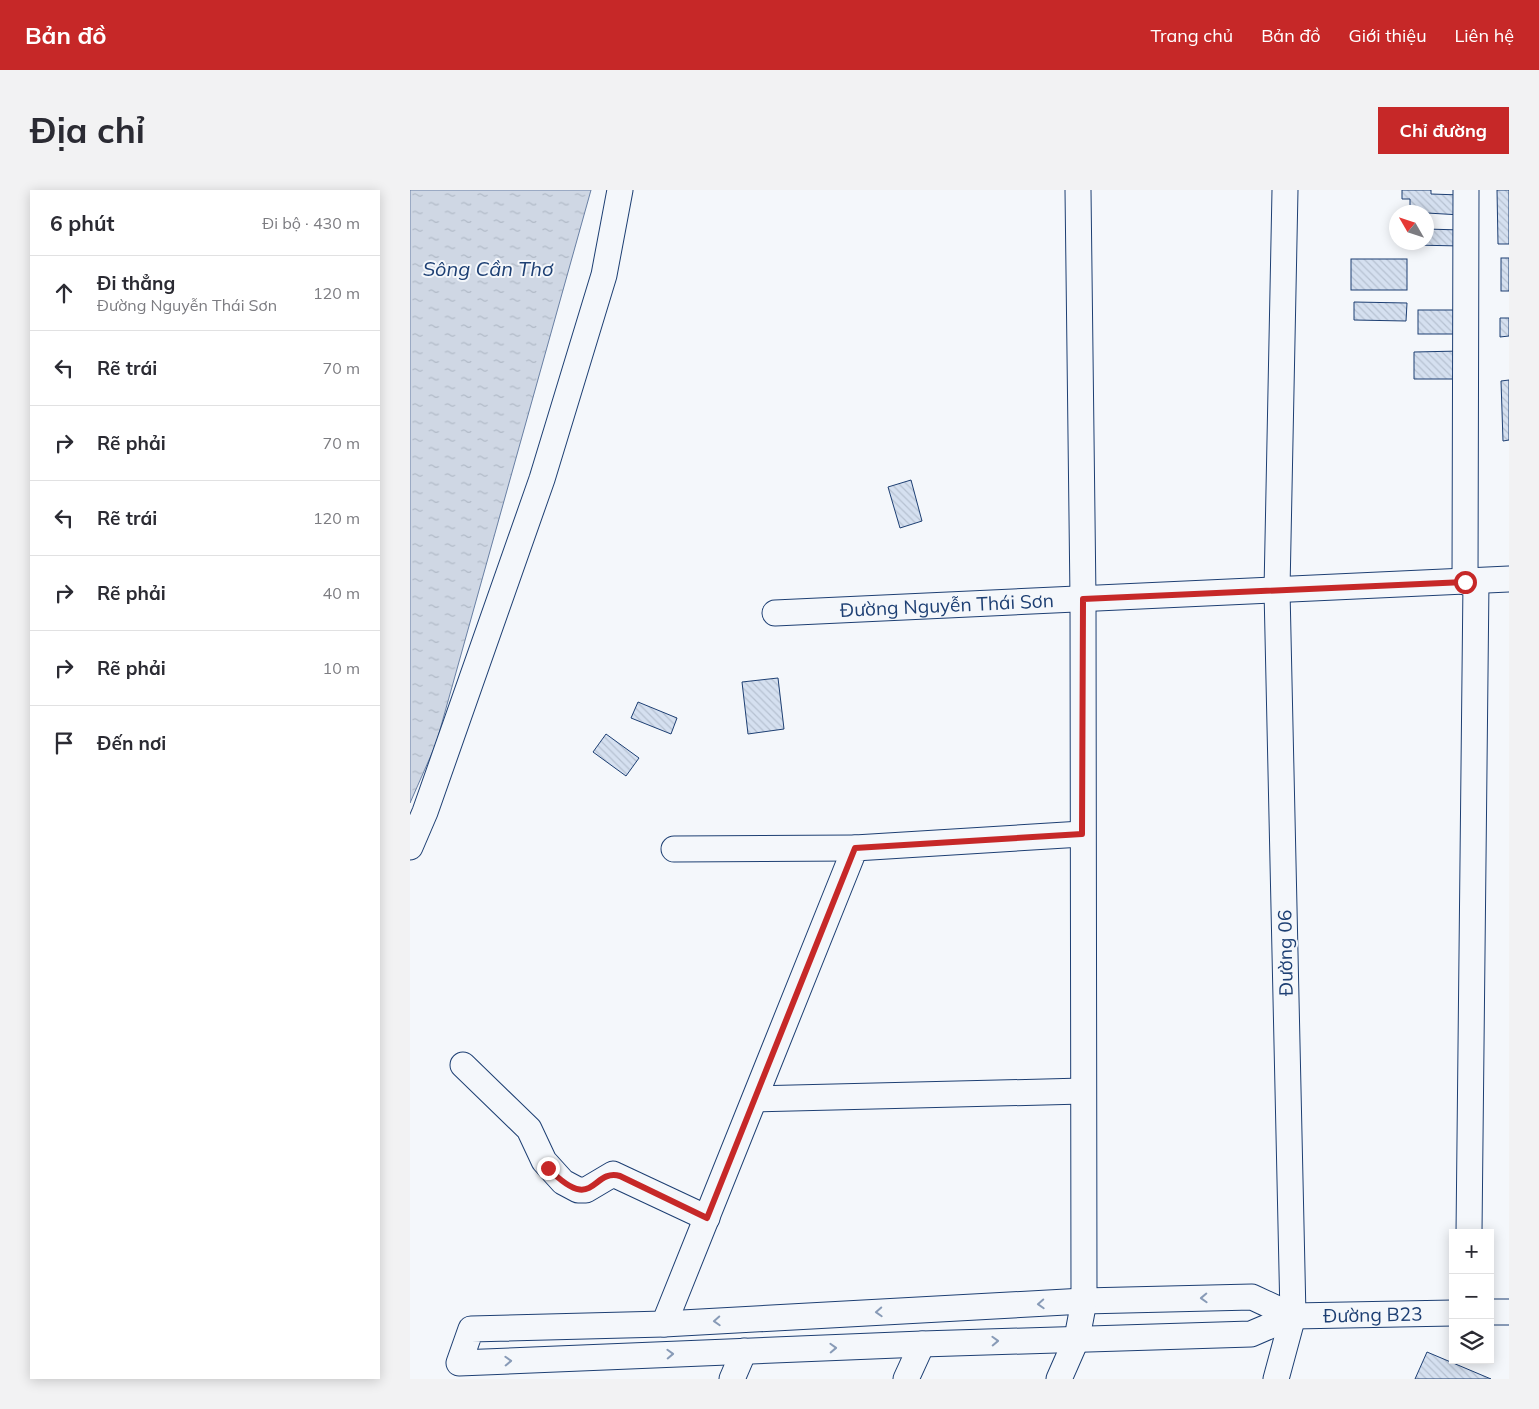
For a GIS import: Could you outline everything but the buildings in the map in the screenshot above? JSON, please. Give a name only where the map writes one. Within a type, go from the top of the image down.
[{"type":"street","points":[[410,847],[425,812],[542,479],[604,274],[620,190]]},
{"type":"street","points":[[1059,1379],[1077,1338],[1084,1301],[1083,599],[1078,190]]},
{"type":"street","name":"Đường 06","points":[[1276,1379],[1293,1316],[1277,590],[1285,190]]},
{"type":"street","points":[[1466,190],[1470,581],[1469,1229]]},
{"type":"street","name":"Đường Nguyễn Thái Sơn","points":[[775,613],[1509,580]]},
{"type":"street","points":[[674,849],[855,848],[1082,834]]},
{"type":"street","points":[[664,1324],[855,848]]},
{"type":"street","points":[[463,1065],[528,1129],[548,1168],[571,1187],[586,1190],[614,1174],[707,1218]]},
{"type":"street","points":[[755,1099],[1083,1091]]},
{"type":"street","points":[[1252,1297],[1293,1316],[1251,1334],[1077,1338],[744,1351],[585,1368],[459,1363],[471,1328],[664,1324],[1084,1301],[1252,1297]]},
{"type":"street","points":[[1494,1312],[1509,1312]]},
{"type":"street","name":"Đường B23","points":[[1293,1316],[1449,1313]]},
{"type":"street","points":[[906,1379],[922,1344]]},
{"type":"street","points":[[732,1379],[744,1351]]},
{"type":"water","name":"Sông Cần Thơ","points":[[410,190],[591,190],[436,744],[410,803]]},
{"type":"route","points":[[548,1168],[563,1182],[578,1190],[586,1190],[609,1175],[614,1174],[707,1218],[855,848],[1082,834],[1083,599],[1465,582]]}]
